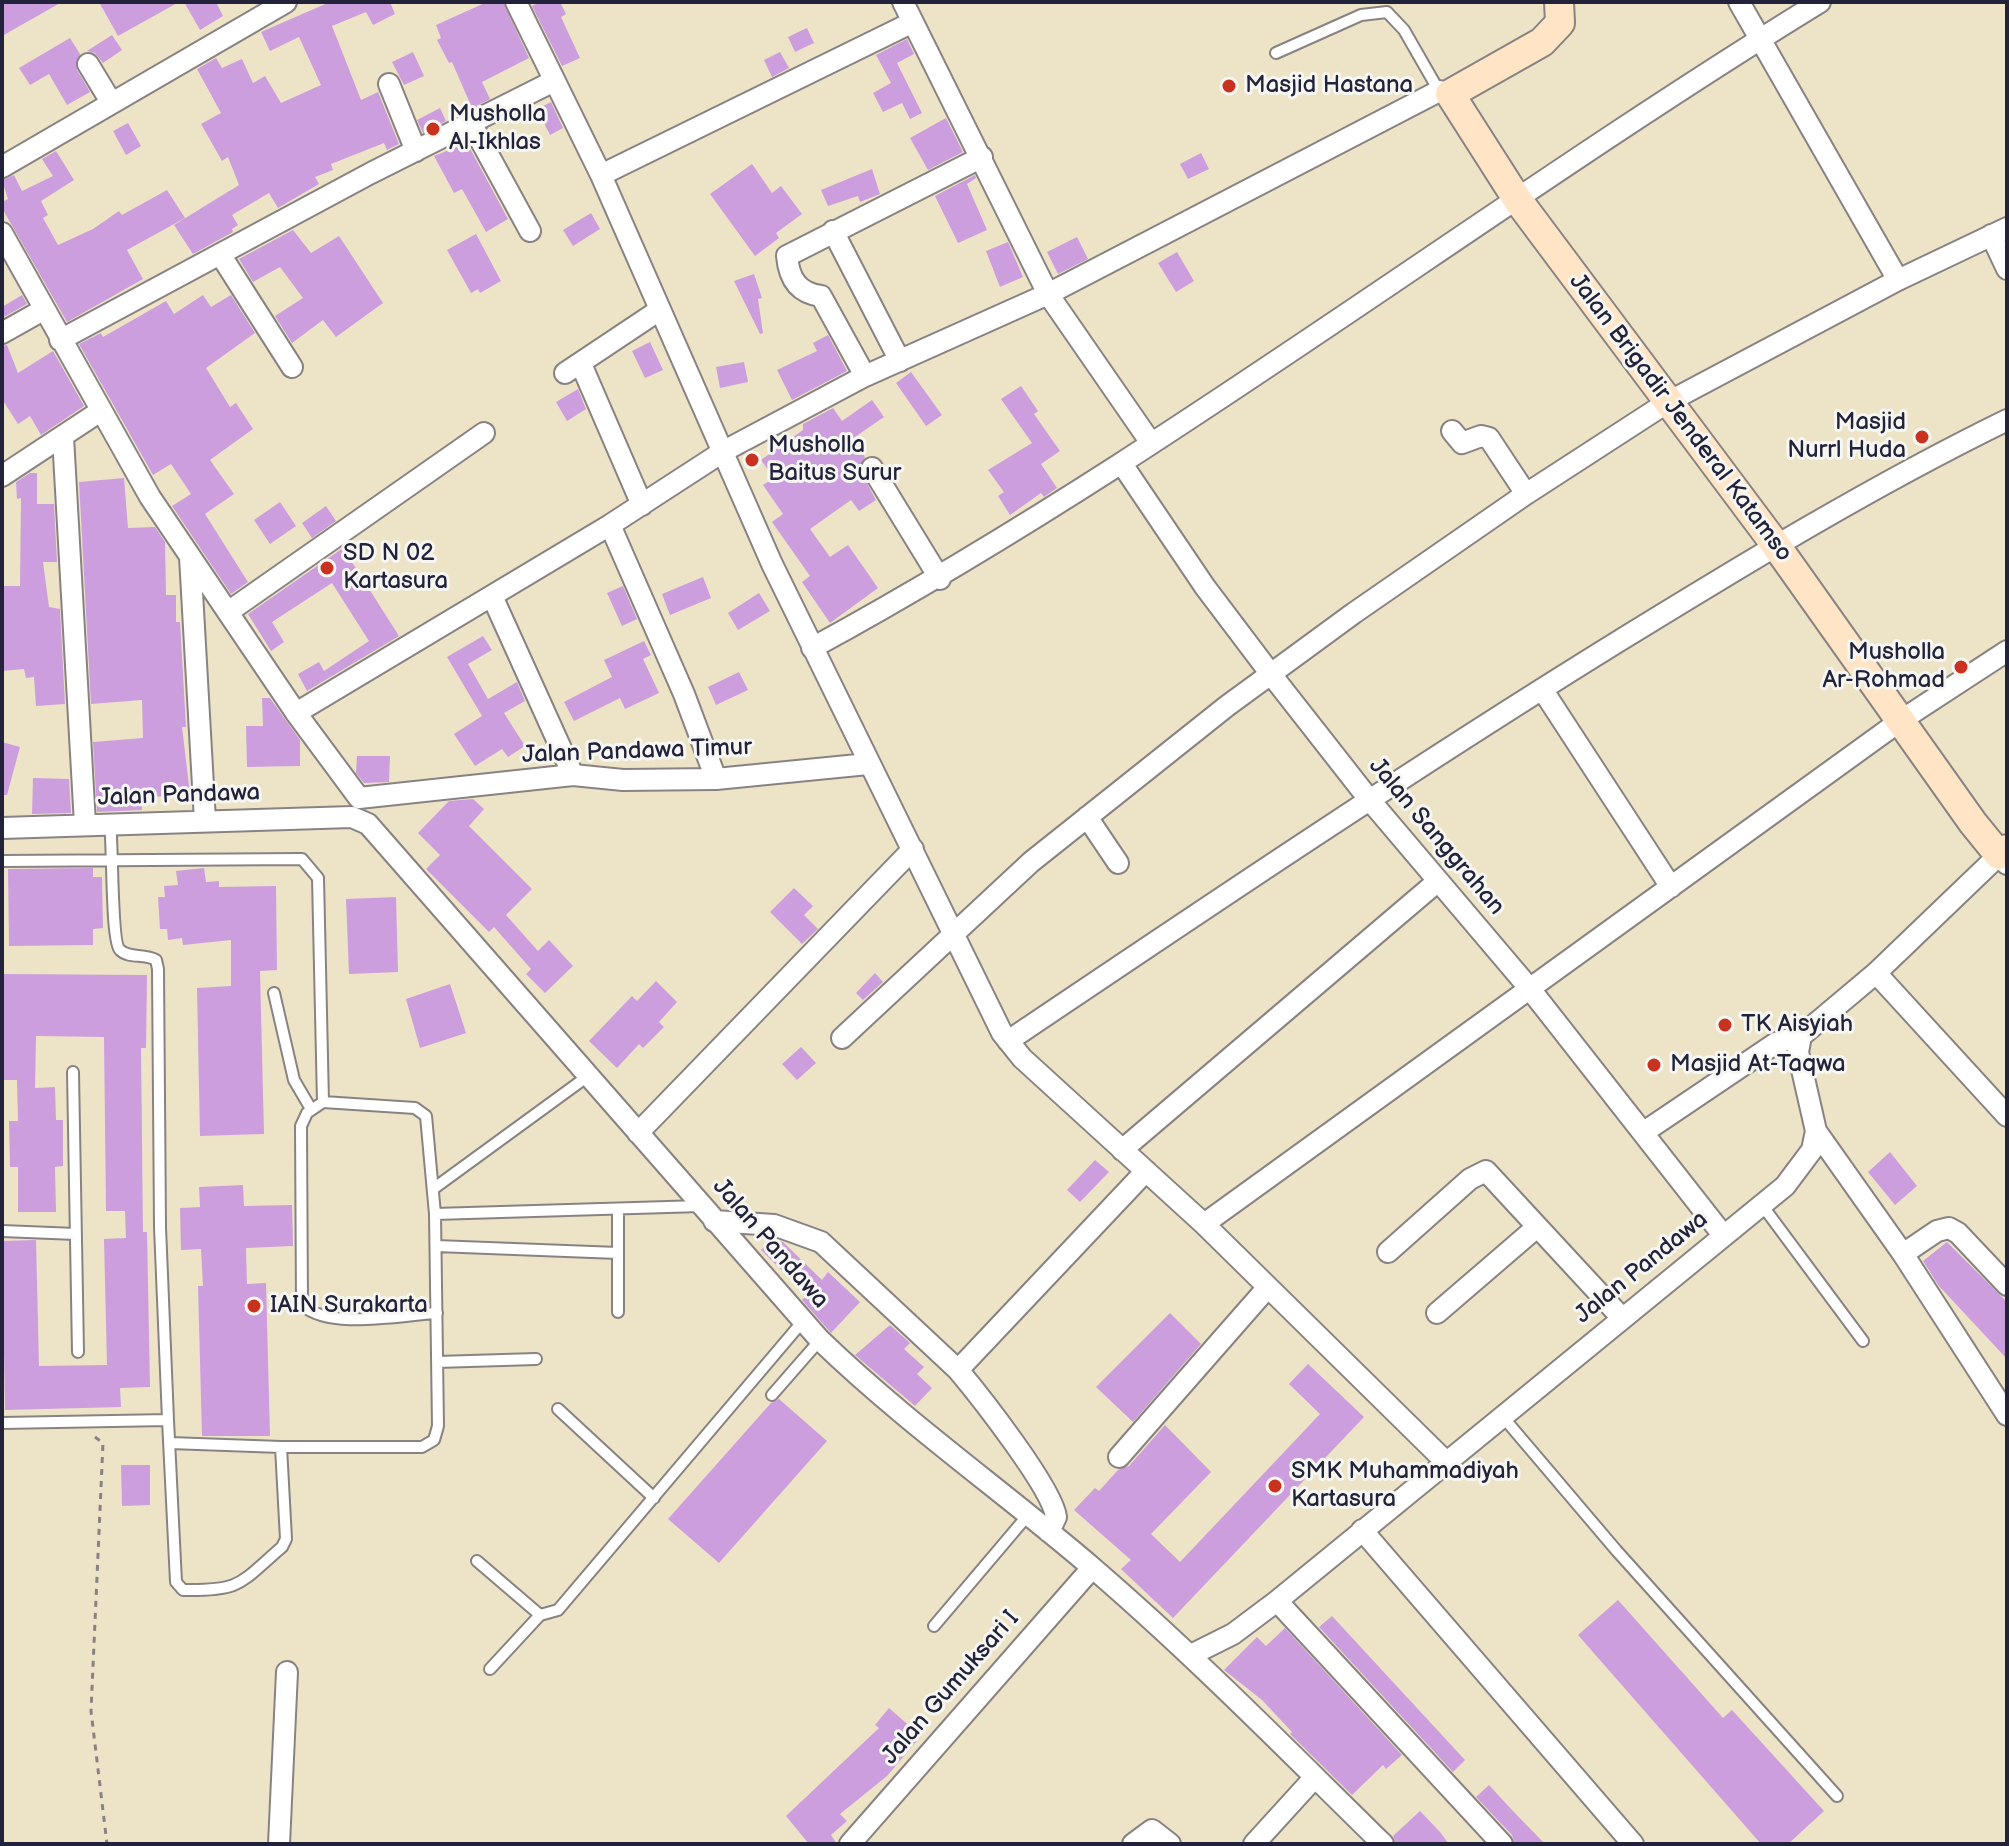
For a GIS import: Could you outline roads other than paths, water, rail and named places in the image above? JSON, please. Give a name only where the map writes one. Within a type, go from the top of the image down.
[{"type":"main road","points":[[1445,93],[1542,42],[1560,23],[1559,2]]},
{"type":"main road","name":"Jalan Brigadir Jenderal Katamso","points":[[1445,93],[1517,199],[1775,544],[1900,721],[2004,856]]},
{"type":"street","points":[[2,167],[286,2]]},
{"type":"street","points":[[903,2],[1048,294],[1151,443]]},
{"type":"street","points":[[1739,2],[1898,280]]},
{"type":"street","points":[[812,648],[940,579],[1122,464],[1360,308],[1517,199],[1820,2]]},
{"type":"street","points":[[520,3],[554,81],[601,175],[658,311],[812,648],[1008,1041],[1040,1076],[1204,1224],[1446,1462]]},
{"type":"street","points":[[601,175],[913,22]]},
{"type":"street","points":[[88,64],[111,102]]},
{"type":"street","points":[[60,340],[554,81]]},
{"type":"street","points":[[389,84],[416,151]]},
{"type":"street","points":[[296,713],[610,525],[724,451],[865,376],[1048,294],[1445,93]]},
{"type":"street","points":[[471,123],[530,231]]},
{"type":"street","points":[[865,376],[821,296],[799,289],[787,261],[791,252],[982,157]]},
{"type":"street","points":[[833,231],[900,361]]},
{"type":"street","points":[[842,1038],[955,931],[1087,817],[1270,673],[1526,494],[1668,402],[1898,280],[1999,231],[2007,269]]},
{"type":"street","points":[[2,233],[99,412],[190,557],[358,808]]},
{"type":"street","points":[[220,254],[292,367]]},
{"type":"street","points":[[2,333],[43,310]]},
{"type":"street","points":[[642,505],[573,368],[658,311]]},
{"type":"street","points":[[2,476],[99,412]]},
{"type":"street","points":[[1008,1041],[1368,798],[1775,544],[1900,472],[2007,420]]},
{"type":"street","points":[[1452,431],[1462,443],[1481,436],[1489,438],[1526,494]]},
{"type":"street","points":[[228,612],[484,433]]},
{"type":"street","points":[[63,437],[85,824]]},
{"type":"street","name":"Jalan Sanggrahan","points":[[1122,464],[1205,587],[1270,673],[1368,798],[1530,989],[1723,1235]]},
{"type":"street","points":[[872,468],[940,579]]},
{"type":"street","points":[[610,525],[684,694],[716,779]]},
{"type":"street","points":[[190,557],[205,821]]},
{"type":"street","points":[[492,596],[573,775]]},
{"type":"street","points":[[1204,1224],[1900,721],[2007,651]]},
{"type":"street","points":[[1542,689],[1671,887]]},
{"type":"street","name":"Jalan Pandawa Timur","points":[[358,808],[573,775],[623,780],[716,779],[868,764]]},
{"type":"street","name":"Jalan Pandawa","points":[[2,828],[205,821],[358,808],[379,836],[820,1340],[896,1410],[1049,1532],[1193,1654],[1383,1844]]},
{"type":"street","points":[[1087,817],[1118,863]]},
{"type":"street","points":[[638,1133],[913,849]]},
{"type":"street","points":[[1644,1132],[1776,1043],[1801,1036],[1876,973],[2004,856]]},
{"type":"street","points":[[1122,1150],[1337,971],[1438,881]]},
{"type":"street","points":[[1876,973],[2007,1116]]},
{"type":"street","points":[[1801,1036],[1798,1052],[1816,1131],[1903,1254],[2007,1415]]},
{"type":"street","name":"Jalan Pandawa","points":[[1193,1654],[1233,1634],[1277,1601],[1762,1205],[1803,1164],[1812,1150],[1816,1131]]},
{"type":"street","points":[[958,1370],[1146,1171]]},
{"type":"street","points":[[1388,1252],[1483,1171],[1490,1174],[1622,1318]]},
{"type":"street","points":[[708,1213],[774,1225],[821,1242],[958,1370],[999,1421],[1050,1498],[1056,1517],[1049,1532]]},
{"type":"street","points":[[1437,1313],[1537,1227]]},
{"type":"street","points":[[1903,1254],[1937,1231],[1949,1228],[1958,1233],[2007,1285]]},
{"type":"street","points":[[1119,1457],[1268,1287]]},
{"type":"street","points":[[1362,1530],[1633,1844]]},
{"type":"street","name":"Jalan Gumuksari I","points":[[850,1844],[1092,1568]]},
{"type":"street","points":[[1277,1601],[1502,1844]]},
{"type":"street","points":[[279,1844],[287,1672]]},
{"type":"street","points":[[1254,1844],[1315,1777]]},
{"type":"street","points":[[1133,1844],[1152,1830],[1170,1844]]},
{"type":"lane","points":[[1276,53],[1361,15],[1387,12],[1404,30],[1445,93]]},
{"type":"lane","points":[[110,824],[114,861],[114,940],[124,953],[156,960],[158,969],[160,1227],[176,1582],[183,1590],[226,1591],[239,1584],[282,1547],[287,1525],[281,1447]]},
{"type":"lane","points":[[2,861],[302,859],[313,868],[318,878],[323,1102]]},
{"type":"lane","points":[[274,993],[294,1080],[311,1109]]},
{"type":"lane","points":[[73,1072],[78,1352]]},
{"type":"lane","points":[[433,1189],[588,1076]]},
{"type":"lane","points":[[170,1443],[281,1447],[429,1445],[438,1429],[437,1313],[435,1214],[427,1122],[422,1111],[323,1102],[311,1109],[301,1126],[302,1305],[313,1315],[341,1319],[437,1313]]},
{"type":"lane","points":[[1762,1205],[1863,1341]]},
{"type":"lane","points":[[435,1214],[618,1209],[708,1213]]},
{"type":"lane","points":[[618,1209],[618,1312]]},
{"type":"lane","points":[[2,1231],[76,1234]]},
{"type":"lane","points":[[436,1246],[618,1253]]},
{"type":"lane","points":[[490,1669],[540,1615],[558,1610],[573,1594],[803,1321]]},
{"type":"lane","points":[[772,1395],[820,1340]]},
{"type":"lane","points":[[437,1362],[536,1359]]},
{"type":"lane","points":[[558,1409],[654,1498]]},
{"type":"lane","points":[[1503,1417],[1616,1550],[1837,1796]]},
{"type":"lane","points":[[2,1423],[168,1420]]},
{"type":"lane","points":[[934,1626],[1028,1515]]},
{"type":"lane","points":[[477,1561],[540,1615]]},
{"type":"place","name":"Masjid Hastana","points":[[1229,86]]},
{"type":"place","name":"Musholla Al-Ikhlas","points":[[433,129]]},
{"type":"place","name":"Masjid Nurrl Huda","points":[[1922,437]]},
{"type":"place","name":"Musholla Baitus Surur","points":[[752,460]]},
{"type":"place","name":"SD N 02 Kartasura","points":[[327,568]]},
{"type":"place","name":"Musholla Ar-Rohmad","points":[[1961,667]]},
{"type":"place","name":"TK Aisyiah","points":[[1725,1025]]},
{"type":"place","name":"Masjid At-Taqwa","points":[[1654,1065]]},
{"type":"place","name":"IAIN Surakarta","points":[[254,1306]]},
{"type":"place","name":"SMK Muhammadiyah Kartasura","points":[[1275,1486]]}]
